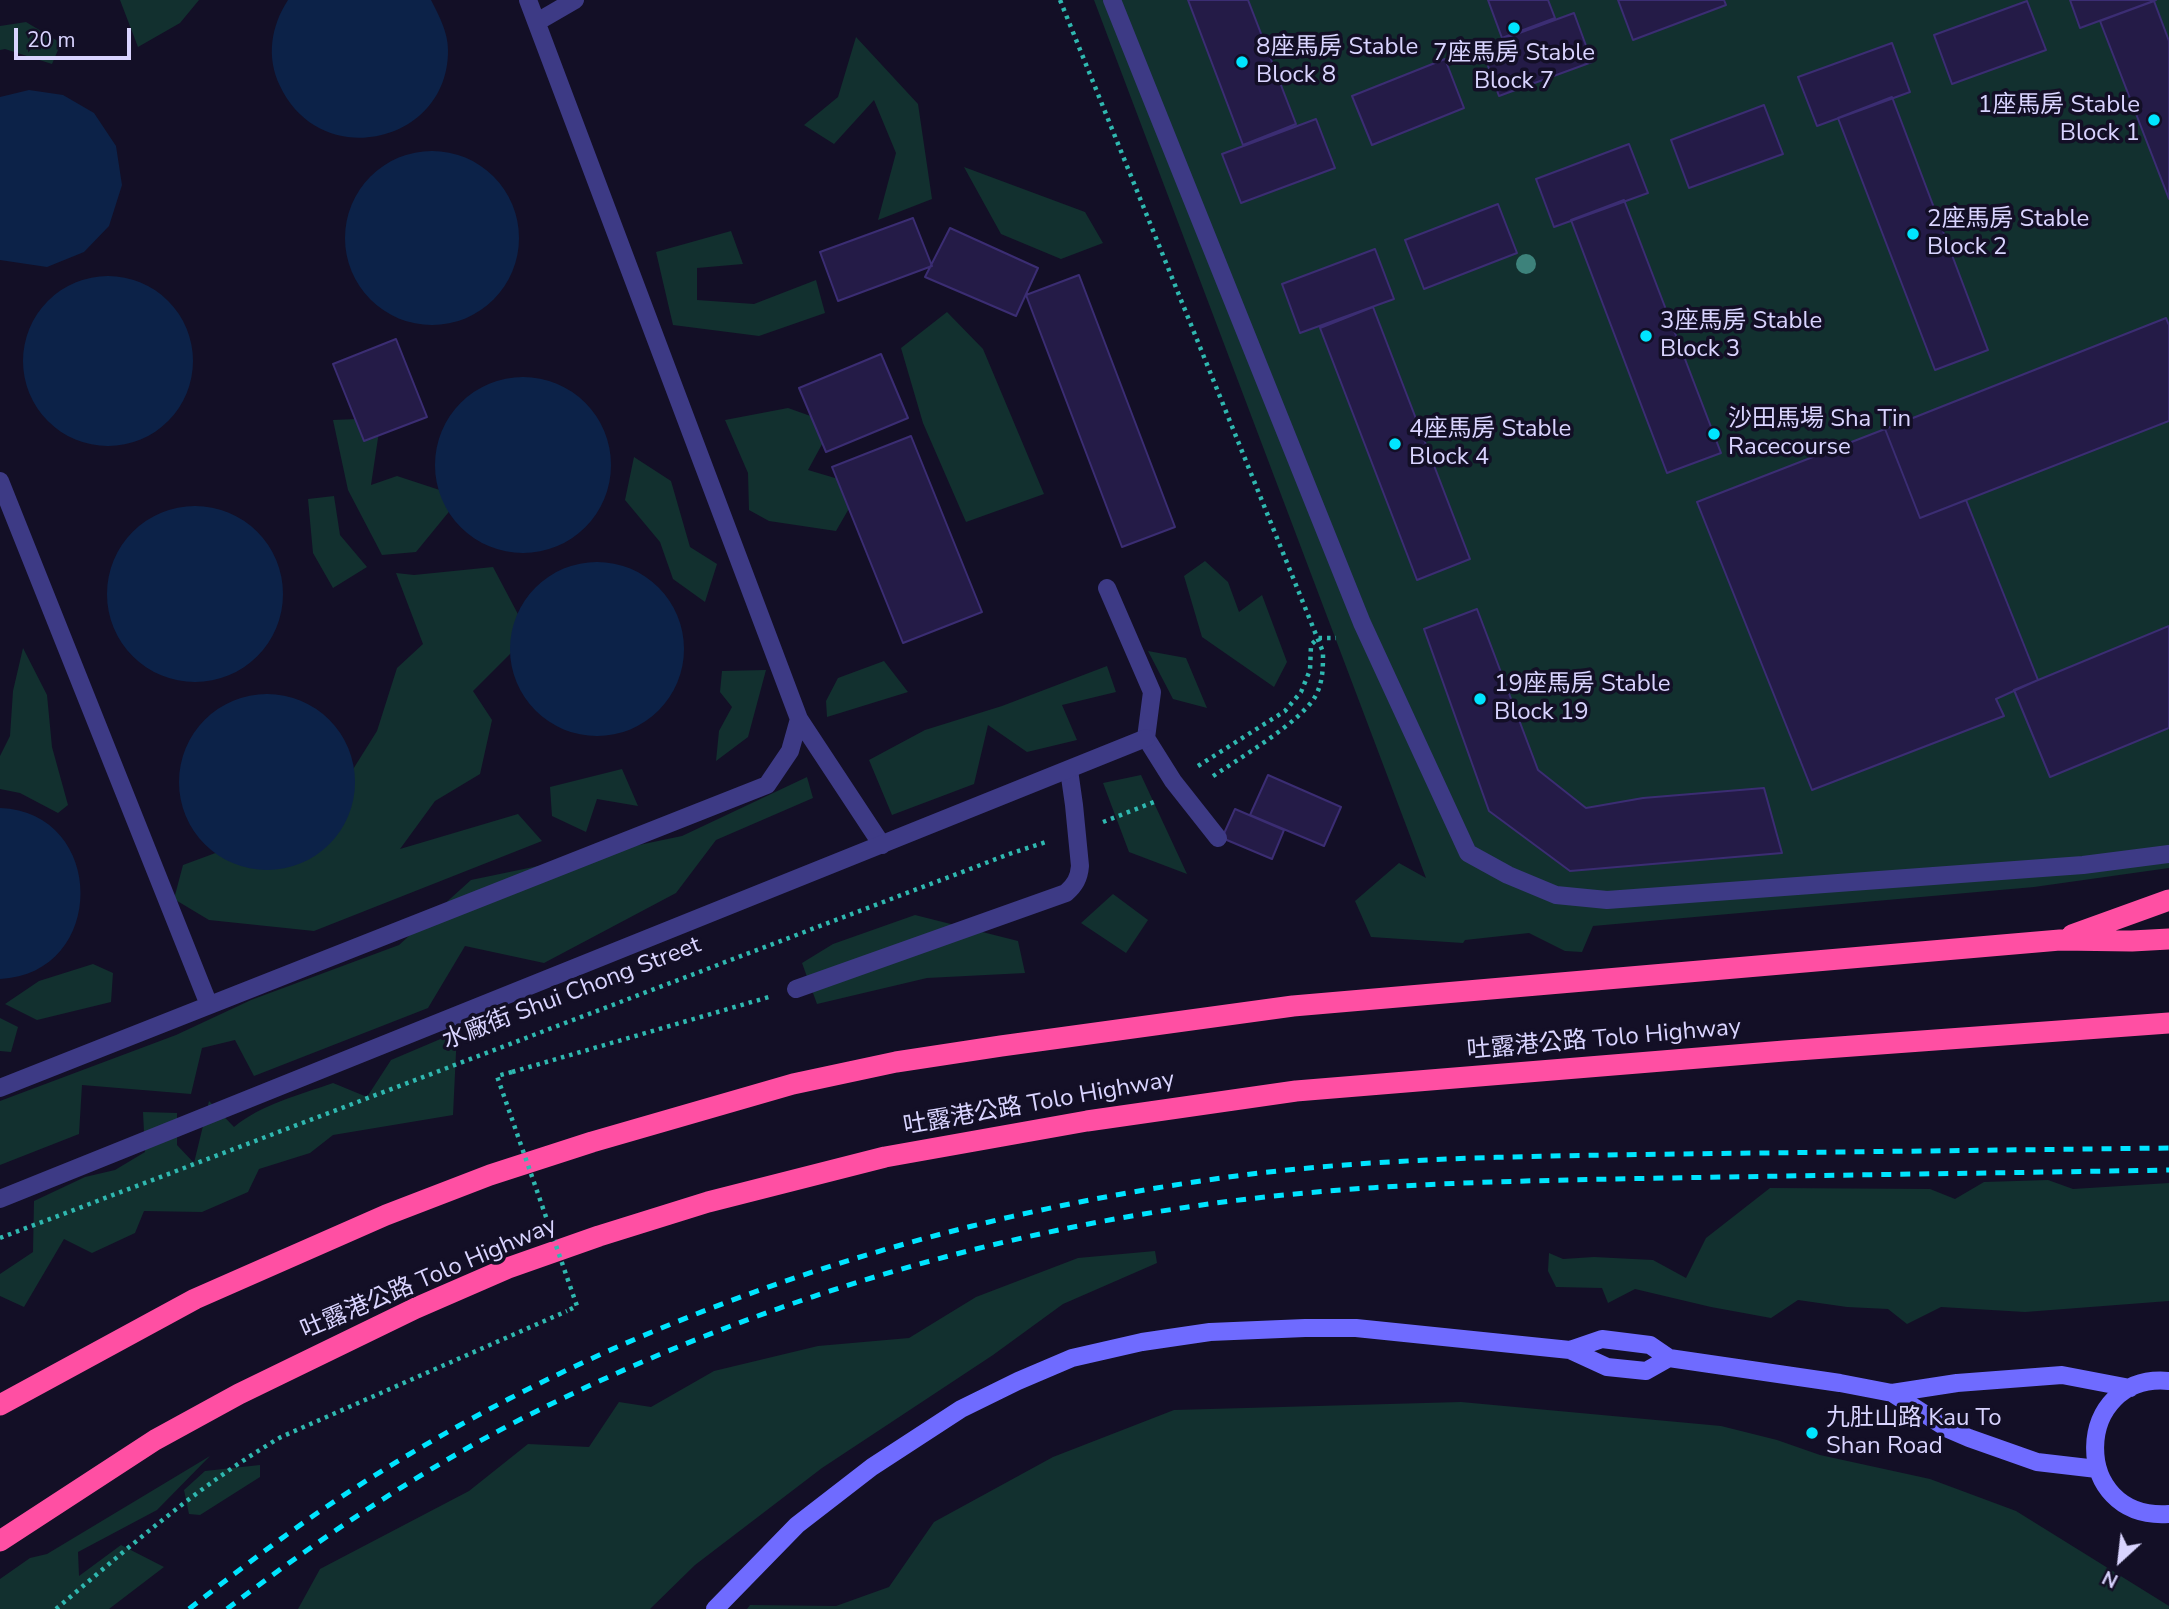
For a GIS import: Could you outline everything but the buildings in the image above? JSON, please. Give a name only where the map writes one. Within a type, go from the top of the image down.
[{"type":"highway","points":[[2060,940],[2169,900]]},
{"type":"highway","points":[[0,1405],[195,1299],[386,1215],[490,1175],[579,1146],[793,1084],[896,1062],[1293,1006],[2060,940],[2169,939]]},
{"type":"highway","name":"吐露港公路 Tolo Highway","points":[[0,1541],[155,1440],[261,1383],[416,1308],[508,1268],[599,1236],[708,1202],[822,1172],[885,1157],[1087,1121],[1296,1091],[2169,1023]]},
{"type":"main road","points":[[715,1609],[797,1525],[872,1467],[961,1409],[1072,1358],[1142,1342],[1210,1332],[1356,1328],[1570,1350],[1607,1367],[1646,1371],[1669,1358]]},
{"type":"main road","points":[[1570,1350],[1602,1339],[1650,1345],[1669,1358],[1840,1383],[1892,1394],[1948,1429],[1969,1438],[2038,1462],[2097,1469]]},
{"type":"main road","points":[[1892,1394],[1957,1383],[2062,1375],[2130,1388]]},
{"type":"main road","points":[[2169,1381],[2148,1382],[2130,1388],[2111,1403],[2096,1428],[2094,1452],[2097,1469],[2106,1487],[2117,1499],[2134,1510],[2157,1515],[2169,1514]]},
{"type":"street","points":[[528,0],[799,719],[882,845]]},
{"type":"street","points":[[537,22],[575,0]]},
{"type":"street","points":[[1112,0],[1362,623],[1468,853],[1508,875],[1556,895],[1607,900],[2083,865],[2169,854]]},
{"type":"street","points":[[0,481],[209,1005]]},
{"type":"street","points":[[1107,588],[1152,692],[1146,738],[1173,781],[1218,838]]},
{"type":"street","points":[[0,1088],[767,785],[790,751],[799,719]]},
{"type":"street","name":"水廠街 Shui Chong Street","points":[[0,1199],[1146,738]]},
{"type":"street","points":[[796,989],[1066,893],[1079,876],[1077,832],[1069,770]]},
{"type":"path","points":[[1060,0],[1323,652],[1323,675],[1315,696],[1300,715],[1207,780]]},
{"type":"path","points":[[1197,766],[1284,711],[1301,692],[1310,670],[1311,645],[1318,638]]},
{"type":"path","name":"水廠街 Shui Chong Street","points":[[0,1238],[1012,853],[1077,832],[1162,799]]},
{"type":"path","points":[[56,1609],[154,1526],[282,1437],[577,1306],[497,1076],[796,989]]},
{"type":"green space","points":[[120,0],[199,0],[180,23],[138,47]]},
{"type":"green space","name":"沙田馬場 Sha Tin Racecourse","points":[[1094,0],[2169,0],[2169,868],[2034,887],[1593,926],[1582,952],[1565,951],[1529,933],[1465,940],[1463,943],[1371,937],[1355,901],[1399,863],[1426,878]]},
{"type":"green space","points":[[26,22],[61,43],[52,64],[5,49],[0,50],[0,26]]},
{"type":"green space","points":[[856,37],[918,104],[932,199],[878,220],[896,153],[874,100],[834,144],[804,125],[838,97]]},
{"type":"green space","points":[[964,167],[1085,212],[1103,243],[1061,259],[1001,234]]},
{"type":"green space","points":[[731,231],[743,264],[697,268],[697,300],[754,304],[816,280],[825,313],[759,336],[673,325],[656,252]]},
{"type":"green space","points":[[947,312],[983,349],[1044,494],[966,522],[923,423],[901,348]]},
{"type":"green space","points":[[788,408],[833,424],[808,470],[862,486],[836,531],[769,521],[749,510],[748,473],[725,420]]},
{"type":"green space","points":[[381,418],[371,485],[397,476],[461,497],[416,552],[382,555],[348,490],[333,420]]},
{"type":"green space","points":[[634,457],[671,481],[690,547],[717,564],[705,602],[673,579],[660,542],[625,500]]},
{"type":"green space","points":[[334,496],[340,535],[367,567],[333,588],[313,553],[308,499]]},
{"type":"green space","points":[[1205,561],[1228,582],[1239,612],[1262,595],[1287,662],[1274,687],[1202,637],[1184,576]]},
{"type":"green space","points":[[493,567],[529,635],[473,691],[492,720],[480,774],[435,801],[400,849],[518,814],[542,841],[314,931],[209,920],[174,899],[183,865],[248,841],[320,822],[377,731],[397,668],[423,644],[396,573],[414,575]]},
{"type":"green space","points":[[23,648],[47,695],[52,747],[68,805],[58,813],[20,793],[0,789],[0,756],[10,736],[13,691]]},
{"type":"green space","points":[[1148,651],[1186,658],[1207,708],[1173,699]]},
{"type":"green space","points":[[884,661],[908,692],[827,717],[826,701],[838,678]]},
{"type":"green space","points":[[1107,666],[1116,692],[1062,705],[1077,740],[1027,752],[988,725],[974,784],[892,815],[869,760],[925,730],[1002,706]]},
{"type":"green space","points":[[766,670],[748,737],[716,761],[719,731],[732,707],[720,692],[722,671]]},
{"type":"green space","points":[[622,769],[638,806],[597,799],[586,832],[552,816],[550,787]]},
{"type":"green space","points":[[1141,775],[1187,874],[1129,852],[1103,783]]},
{"type":"green space","points":[[807,777],[813,798],[716,840],[676,893],[544,963],[465,946],[428,1008],[254,1076],[235,1040],[202,1048],[191,1094],[82,1085],[79,1134],[0,1165],[0,1101],[176,1035],[251,1000],[399,945],[471,880],[682,836]]},
{"type":"green space","points":[[1113,894],[1148,920],[1126,953],[1081,923]]},
{"type":"green space","points":[[915,915],[1018,941],[1025,973],[927,978],[817,1004],[802,963],[833,944]]},
{"type":"green space","points":[[93,964],[113,973],[111,1002],[37,1020],[5,1004],[39,981]]},
{"type":"green space","points":[[0,1018],[18,1027],[11,1052],[0,1051]]},
{"type":"green space","points":[[457,1032],[453,1115],[333,1135],[310,1153],[259,1169],[248,1192],[202,1212],[144,1211],[135,1233],[92,1253],[64,1239],[24,1307],[0,1296],[0,1274],[33,1252],[34,1201],[85,1177],[115,1170],[145,1152],[143,1112],[177,1113],[177,1145],[194,1163],[209,1101],[234,1127],[269,1106],[333,1083],[367,1097],[391,1060]]},
{"type":"green space","points":[[2048,1180],[2073,1189],[2169,1183],[2169,1301],[2025,1312],[1941,1307],[1907,1324],[1888,1309],[1798,1300],[1771,1318],[1635,1289],[1608,1303],[1602,1288],[1556,1287],[1548,1271],[1549,1253],[1563,1259],[1594,1257],[1653,1260],[1686,1278],[1706,1238],[1770,1188],[1930,1189],[1955,1199],[1984,1182]]},
{"type":"green space","points":[[1155,1251],[1157,1263],[1063,1304],[993,1355],[822,1468],[695,1565],[650,1609],[298,1609],[320,1569],[469,1491],[528,1444],[589,1447],[619,1402],[651,1407],[714,1371],[818,1346],[909,1338],[976,1297],[1078,1258]]},
{"type":"green space","points":[[1461,1402],[1721,1426],[1777,1440],[1820,1455],[1930,1479],[2016,1511],[2169,1606],[2169,1609],[747,1609],[750,1605],[836,1606],[889,1587],[934,1522],[1053,1457],[1174,1410]]},
{"type":"green space","points":[[210,1456],[157,1510],[78,1552],[79,1576],[121,1545],[164,1567],[109,1609],[0,1609],[0,1579],[30,1558],[47,1554]]},
{"type":"green space","points":[[260,1465],[260,1477],[200,1515],[189,1514],[184,1490],[205,1471]]},
{"type":"water","points":[[288,0],[431,0],[445,30],[448,50],[443,82],[428,107],[406,125],[380,135],[351,137],[324,130],[299,113],[280,86],[273,64],[274,31]]},
{"type":"water","points":[[29,90],[63,95],[94,113],[116,146],[122,185],[109,226],[84,252],[47,267],[0,260],[0,97]]},
{"type":"water","points":[[432,151],[465,158],[494,176],[512,205],[519,238],[512,271],[494,300],[465,318],[432,325],[399,318],[370,300],[352,271],[345,238],[352,205],[370,176],[399,158]]},
{"type":"water","points":[[108,276],[141,282],[168,301],[187,328],[193,361],[187,394],[168,421],[141,440],[108,446],[75,440],[48,421],[29,394],[23,361],[29,328],[48,301],[75,282]]},
{"type":"water","points":[[523,377],[557,384],[585,403],[604,431],[611,465],[604,499],[585,527],[557,546],[523,553],[489,546],[461,527],[442,499],[435,465],[442,431],[461,403],[489,384]]},
{"type":"water","points":[[195,506],[229,513],[257,532],[276,560],[283,594],[276,628],[257,656],[229,675],[195,682],[161,675],[133,656],[114,628],[107,594],[114,560],[133,532],[161,513]]},
{"type":"water","points":[[597,562],[630,569],[658,588],[677,616],[684,649],[677,682],[658,710],[630,729],[597,736],[564,729],[536,710],[517,682],[510,649],[517,616],[536,588],[564,569]]},
{"type":"water","points":[[267,694],[301,701],[329,720],[348,748],[355,782],[348,816],[329,844],[301,863],[267,870],[233,863],[205,844],[186,816],[179,782],[186,748],[205,720],[233,701]]},
{"type":"water","points":[[0,808],[35,816],[60,836],[75,863],[81,893],[76,924],[61,951],[35,970],[0,979]]},
{"type":"railway","points":[[189,1609],[341,1497],[446,1433],[554,1376],[666,1326],[781,1283],[899,1246],[1018,1215],[1138,1191],[1260,1173],[1416,1160],[2169,1148]]},
{"type":"railway","points":[[227,1609],[300,1555],[417,1478],[497,1432],[614,1374],[773,1310],[937,1259],[1020,1238],[1188,1207],[1368,1188],[1548,1180],[2169,1170]]},
{"type":"place","name":"7座馬房 Stable Block 7","points":[[1514,28]]},
{"type":"place","name":"8座馬房 Stable Block 8","points":[[1242,62]]},
{"type":"place","name":"1座馬房 Stable Block 1","points":[[2154,120]]},
{"type":"place","name":"2座馬房 Stable Block 2","points":[[1913,234]]},
{"type":"place","name":"3座馬房 Stable Block 3","points":[[1646,336]]},
{"type":"place","name":"沙田馬場 Sha Tin Racecourse","points":[[1714,434]]},
{"type":"place","name":"4座馬房 Stable Block 4","points":[[1395,444]]},
{"type":"place","name":"19座馬房 Stable Block 19","points":[[1480,699]]},
{"type":"place","name":"九肚山路 Kau To Shan Road","points":[[1812,1433]]}]
